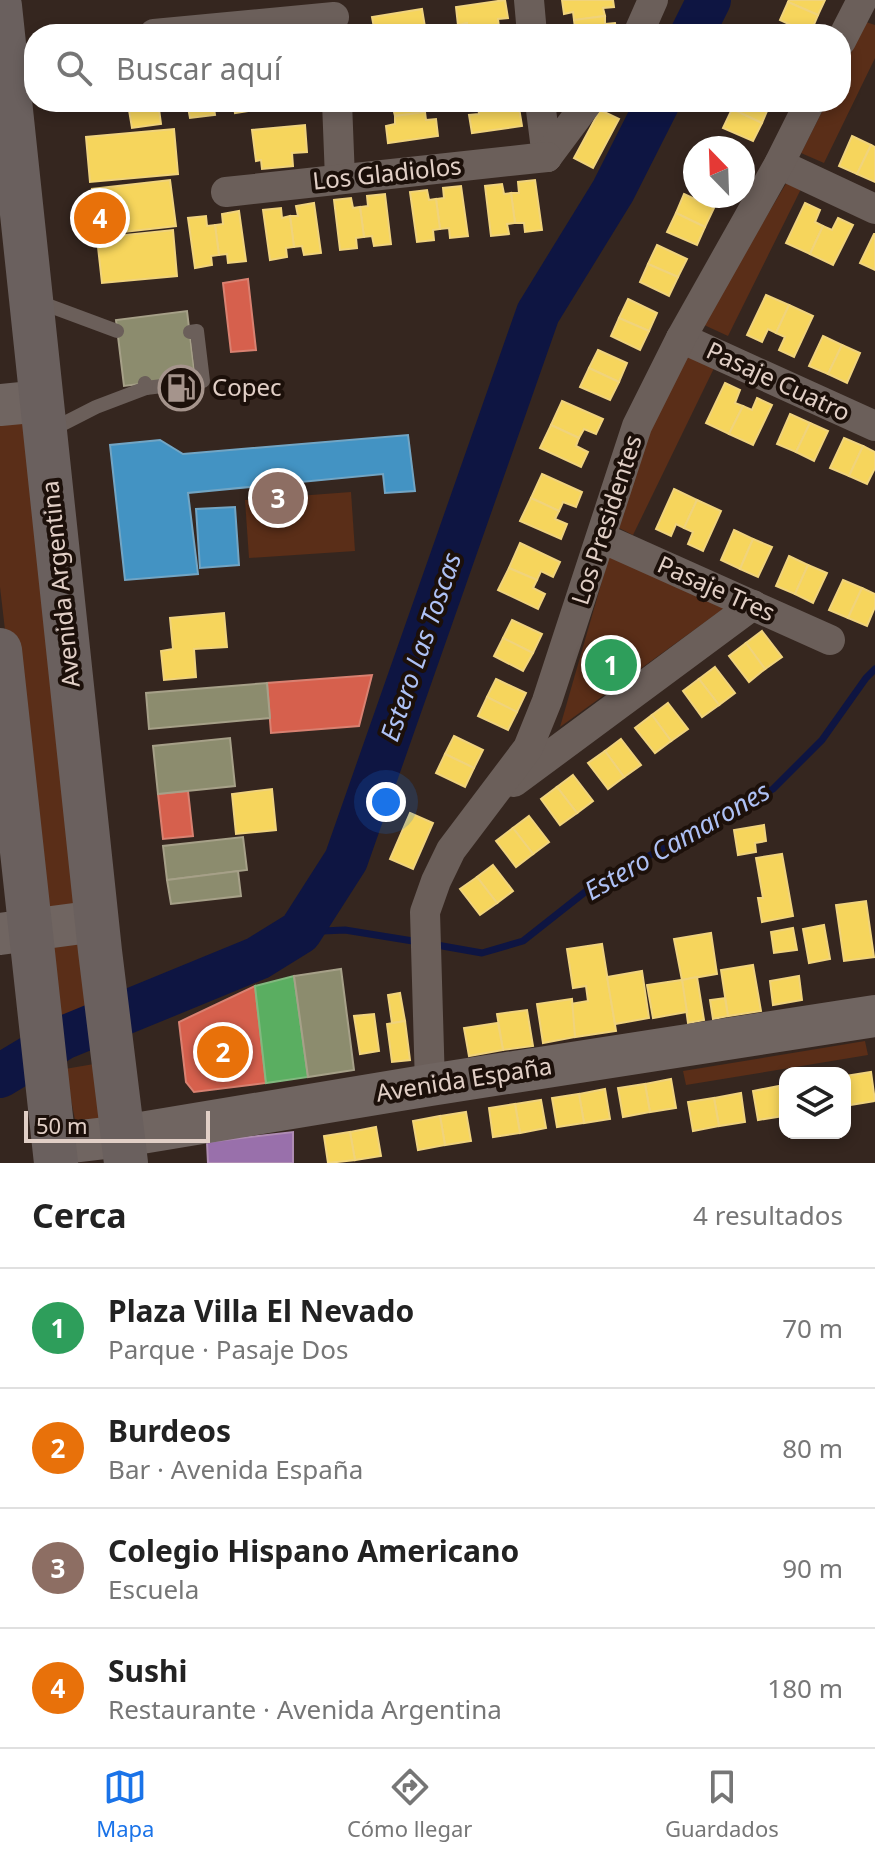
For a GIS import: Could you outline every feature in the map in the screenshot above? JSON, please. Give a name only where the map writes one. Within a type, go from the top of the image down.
[{"type":"main road","name":"Avenida Argentina","points":[[0,6],[19,48],[31,299],[29,413],[122,1133]]},
{"type":"main road","points":[[0,650],[15,933],[41,1027],[53,1136]]},
{"type":"street","points":[[529,0],[531,24]]},
{"type":"street","points":[[642,24],[653,0]]},
{"type":"street","points":[[851,27],[865,7]]},
{"type":"street","points":[[260,24],[334,17]]},
{"type":"street","points":[[337,112],[340,179]]},
{"type":"street","points":[[541,112],[547,157]]},
{"type":"street","points":[[547,157],[581,112]]},
{"type":"street","name":"Los Presidentes","points":[[430,1085],[425,912],[451,850],[528,748],[547,701],[637,426],[681,338],[805,112]]},
{"type":"street","name":"Los Gladiolos","points":[[226,192],[547,157]]},
{"type":"street","points":[[779,164],[875,209]]},
{"type":"street","name":"Pasaje Cuatro","points":[[681,338],[875,426]]},
{"type":"street","name":"Pasaje Tres","points":[[602,538],[830,640]]},
{"type":"street","points":[[490,800],[753,605]]},
{"type":"street","points":[[15,933],[97,921]]},
{"type":"street","name":"Avenida España","points":[[53,1136],[122,1133],[875,1016]]},
{"type":"lane","points":[[31,299],[117,331]]},
{"type":"lane","points":[[29,413],[96,407],[146,386],[203,381],[197,331],[190,332]]},
{"type":"shaded area","points":[[866,22],[875,25],[875,58],[851,107],[851,53]]},
{"type":"shaded area","points":[[822,112],[849,112],[824,163],[801,153]]},
{"type":"shaded area","points":[[787,182],[801,189],[728,336],[702,324]]},
{"type":"shaded area","points":[[684,350],[716,364],[633,535],[615,526],[645,430]]},
{"type":"shaded area","points":[[34,407],[87,905],[38,913],[0,587],[0,410]]},
{"type":"shaded area","points":[[351,492],[355,551],[249,558],[245,500]]},
{"type":"shaded area","points":[[610,553],[730,604],[560,727]]},
{"type":"shaded area","points":[[84,936],[93,1011],[54,1016],[44,941]]},
{"type":"shaded area","points":[[865,1041],[868,1055],[779,1067],[779,1070],[686,1085],[683,1071]]},
{"type":"shaded area","points":[[94,1064],[104,1119],[76,1125],[65,1069]]},
{"type":"building: Viviendas","points":[[505,0],[508,18],[498,19],[499,24],[458,24],[456,7]]},
{"type":"building: Viviendas","points":[[562,0],[613,0],[614,7],[603,8],[605,16],[574,20],[573,12],[564,14]]},
{"type":"building: Viviendas","points":[[789,0],[825,0],[818,15]]},
{"type":"building: Viviendas","points":[[788,2],[818,15],[814,24],[789,24],[780,20]]},
{"type":"building: Viviendas","points":[[422,9],[424,24],[373,24],[372,17]]},
{"type":"building: Viviendas","points":[[605,16],[605,24],[574,24],[574,20]]},
{"type":"building: Viviendas","points":[[129,112],[159,112],[161,124],[132,128]]},
{"type":"building: Viviendas","points":[[189,112],[215,112],[215,115],[190,118]]},
{"type":"building: Viviendas","points":[[394,112],[425,112],[395,116]]},
{"type":"building: Viviendas","points":[[425,112],[426,120],[436,119],[438,136],[388,143],[386,126],[395,124],[395,116]]},
{"type":"building: Viviendas","points":[[520,112],[522,126],[472,133],[469,115]]},
{"type":"building: Viviendas","points":[[599,112],[619,119],[593,168],[574,158]]},
{"type":"building: Viviendas","points":[[731,112],[738,112],[762,123],[755,137],[741,136],[723,128]]},
{"type":"building: Viviendas","points":[[738,112],[767,112],[762,123]]},
{"type":"building: Viviendas","points":[[305,125],[307,152],[292,153],[293,166],[262,169],[261,160],[256,161],[252,130]]},
{"type":"building: Viviendas","points":[[174,129],[178,174],[90,182],[86,137]]},
{"type":"building: Viviendas","points":[[852,136],[871,145],[857,174],[839,166]]},
{"type":"building: Viviendas","points":[[871,145],[875,147],[875,182],[857,174]]},
{"type":"building: Viviendas","points":[[170,180],[176,226],[97,235],[92,189]]},
{"type":"building: Viviendas","points":[[535,180],[542,230],[525,232],[524,223],[515,223],[511,193],[519,193],[518,182]]},
{"type":"building: Viviendas","points":[[502,184],[504,194],[511,193],[515,223],[507,224],[509,234],[491,236],[485,186]]},
{"type":"building: Viviendas","points":[[461,186],[468,236],[450,238],[449,228],[440,229],[436,199],[444,198],[443,188]]},
{"type":"building: Viviendas","points":[[427,190],[429,200],[436,199],[440,229],[433,230],[434,240],[417,242],[410,192]]},
{"type":"building: Viviendas","points":[[385,194],[391,244],[374,246],[372,236],[364,237],[360,207],[368,206],[367,196]]},
{"type":"building: Viviendas","points":[[683,196],[683,208],[714,208],[705,227],[676,213]]},
{"type":"building: Viviendas","points":[[351,198],[353,208],[360,207],[364,237],[356,238],[357,248],[340,250],[334,200]]},
{"type":"building: Viviendas","points":[[314,203],[321,253],[304,255],[302,246],[294,247],[290,216],[298,216],[296,206]]},
{"type":"building: Viviendas","points":[[805,203],[820,210],[815,222],[823,226],[810,254],[786,243]]},
{"type":"building: Viviendas","points":[[281,208],[282,218],[290,216],[294,247],[286,248],[287,257],[270,260],[263,210]]},
{"type":"building: Viviendas","points":[[239,211],[246,261],[228,263],[227,254],[219,255],[215,225],[223,224],[222,214]]},
{"type":"building: Viviendas","points":[[676,213],[705,227],[697,245],[667,232]]},
{"type":"building: Viviendas","points":[[206,216],[207,226],[215,225],[219,255],[211,256],[212,265],[195,268],[188,218]]},
{"type":"building: Viviendas","points":[[838,218],[853,225],[833,265],[810,254],[823,226],[832,230]]},
{"type":"building: Viviendas","points":[[173,230],[177,276],[102,283],[97,238]]},
{"type":"building: Viviendas","points":[[875,234],[875,270],[860,263]]},
{"type":"building: Viviendas","points":[[657,245],[687,259],[678,277],[648,264]]},
{"type":"building: Viviendas","points":[[648,264],[678,277],[669,296],[640,282]]},
{"type":"building: Viviendas","points":[[766,295],[789,305],[776,333],[768,329],[762,342],[747,335]]},
{"type":"building: Viviendas","points":[[628,299],[657,313],[649,331],[619,318]]},
{"type":"building: Viviendas","points":[[789,305],[813,316],[794,357],[779,350],[785,337],[776,333]]},
{"type":"building: Viviendas","points":[[619,318],[649,331],[640,350],[611,336]]},
{"type":"building: Viviendas","points":[[823,336],[842,345],[828,374],[809,366]]},
{"type":"building: Viviendas","points":[[842,345],[860,353],[847,383],[828,374]]},
{"type":"building: Viviendas","points":[[598,350],[627,363],[619,382],[589,368]]},
{"type":"building: Viviendas","points":[[589,368],[619,382],[610,400],[580,387]]},
{"type":"building: Viviendas","points":[[725,383],[740,390],[735,403],[743,406],[729,434],[706,423]]},
{"type":"building: Viviendas","points":[[757,398],[772,405],[753,445],[729,434],[743,406],[752,410]]},
{"type":"building: Viviendas","points":[[562,401],[603,419],[596,434],[584,429],[579,438],[551,425]]},
{"type":"building: Viviendas","points":[[790,414],[810,423],[796,452],[777,444]]},
{"type":"building: Viviendas","points":[[810,423],[828,431],[814,461],[796,452]]},
{"type":"building: Viviendas","points":[[551,425],[579,438],[576,446],[588,452],[581,467],[540,448]]},
{"type":"building: Viviendas","points":[[844,438],[863,446],[849,476],[830,468]]},
{"type":"building: Viviendas","points":[[863,446],[875,452],[875,468],[867,484],[849,476]]},
{"type":"building: Viviendas","points":[[542,474],[582,492],[576,507],[563,502],[559,511],[531,498]]},
{"type":"building: Viviendas","points":[[674,489],[697,500],[684,528],[676,524],[671,536],[656,529]]},
{"type":"building: Viviendas","points":[[531,498],[559,511],[555,519],[567,524],[561,539],[520,521]]},
{"type":"building: Viviendas","points":[[697,500],[721,511],[703,551],[688,544],[693,532],[684,528]]},
{"type":"building: Viviendas","points":[[734,530],[753,539],[740,569],[721,560]]},
{"type":"building: Viviendas","points":[[753,539],[772,547],[758,577],[740,569]]},
{"type":"building: Viviendas","points":[[520,543],[560,562],[553,577],[541,571],[537,580],[509,568]]},
{"type":"building: Viviendas","points":[[789,556],[808,565],[795,594],[776,586]]},
{"type":"building: Viviendas","points":[[808,565],[827,573],[813,603],[795,594]]},
{"type":"building: Viviendas","points":[[509,568],[537,580],[533,588],[545,594],[538,609],[498,590]]},
{"type":"building: Viviendas","points":[[843,580],[862,588],[848,618],[829,610]]},
{"type":"building: Viviendas","points":[[862,588],[875,594],[875,607],[867,626],[848,618]]},
{"type":"building: Viviendas","points":[[224,613],[227,647],[194,649],[196,677],[164,680],[161,651],[173,649],[170,618]]},
{"type":"building: Viviendas","points":[[512,620],[542,634],[533,653],[503,638]]},
{"type":"building: Viviendas","points":[[762,631],[782,657],[765,669],[746,643]]},
{"type":"building: Viviendas","points":[[503,638],[533,653],[523,671],[494,656]]},
{"type":"building: Viviendas","points":[[746,643],[765,669],[749,682],[729,656]]},
{"type":"building: Viviendas","points":[[715,667],[735,693],[719,705],[699,679]]},
{"type":"building: Viviendas","points":[[496,679],[526,693],[517,712],[487,697]]},
{"type":"building: Viviendas","points":[[699,679],[719,705],[702,717],[683,691]]},
{"type":"building: Viviendas","points":[[487,697],[517,712],[508,730],[478,716]]},
{"type":"building: Viviendas","points":[[668,703],[688,729],[671,741],[652,715]]},
{"type":"building: Viviendas","points":[[652,715],[671,741],[655,753],[635,728]]},
{"type":"building: Viviendas","points":[[454,736],[483,750],[474,768],[445,754]]},
{"type":"building: Viviendas","points":[[621,739],[641,765],[624,777],[605,751]]},
{"type":"building: Viviendas","points":[[605,751],[624,777],[608,789],[588,763]]},
{"type":"building: Viviendas","points":[[445,754],[474,768],[465,787],[436,773]]},
{"type":"building: Viviendas","points":[[573,775],[593,801],[577,813],[557,787]]},
{"type":"building: Viviendas","points":[[557,787],[577,813],[560,825],[541,799]]},
{"type":"building: Viviendas","points":[[272,789],[276,830],[236,834],[232,794]]},
{"type":"building: Viviendas","points":[[410,813],[433,823],[413,869],[390,859]]},
{"type":"building: Viviendas","points":[[529,816],[549,842],[533,854],[513,828]]},
{"type":"building: Viviendas","points":[[764,825],[766,841],[755,843],[756,852],[738,855],[734,830]]},
{"type":"building: Viviendas","points":[[513,828],[533,854],[516,867],[496,841]]},
{"type":"building: Viviendas","points":[[782,854],[793,916],[762,922],[758,898],[763,898],[756,858]]},
{"type":"building: Viviendas","points":[[493,865],[513,891],[497,903],[477,877]]},
{"type":"building: Viviendas","points":[[477,877],[497,903],[480,915],[460,889]]},
{"type":"building: Viviendas","points":[[866,901],[874,957],[844,961],[836,905]]},
{"type":"building: Viviendas","points":[[824,925],[830,959],[809,963],[803,929]]},
{"type":"building: Viviendas","points":[[793,928],[797,950],[774,953],[771,932]]},
{"type":"building: Viviendas","points":[[711,933],[717,974],[682,980],[674,939]]},
{"type":"building: Viviendas","points":[[602,944],[616,1031],[575,1037],[570,1004],[588,1001],[586,986],[573,988],[567,949]]},
{"type":"building: Viviendas","points":[[753,965],[761,1011],[728,1016],[721,970]]},
{"type":"building: Viviendas","points":[[642,971],[649,1018],[615,1024],[607,977]]},
{"type":"building: Viviendas","points":[[799,976],[802,1000],[773,1005],[770,981]]},
{"type":"building: Viviendas","points":[[697,977],[704,1020],[688,1023],[682,980]]},
{"type":"building: Viviendas","points":[[682,980],[687,1012],[653,1018],[647,985]]},
{"type":"building: Viviendas","points":[[400,993],[405,1021],[392,1023],[388,995]]},
{"type":"building: Viviendas","points":[[725,998],[728,1016],[713,1019],[710,1000]]},
{"type":"building: Viviendas","points":[[572,999],[575,1037],[543,1043],[537,1004]]},
{"type":"building: Viviendas","points":[[527,1010],[533,1046],[503,1050],[497,1014]]},
{"type":"building: Viviendas","points":[[374,1014],[379,1051],[360,1054],[354,1016]]},
{"type":"building: Viviendas","points":[[405,1021],[410,1060],[392,1062],[387,1024]]},
{"type":"building: Viviendas","points":[[498,1023],[503,1050],[469,1056],[464,1028]]},
{"type":"building: Viviendas","points":[[871,1072],[875,1101],[851,1105],[851,1075]]},
{"type":"building: Viviendas","points":[[671,1079],[676,1108],[650,1112],[645,1084]]},
{"type":"building: Viviendas","points":[[645,1084],[650,1112],[623,1117],[618,1088]]},
{"type":"building: Viviendas","points":[[779,1086],[779,1117],[758,1120],[753,1091]]},
{"type":"building: Viviendas","points":[[605,1089],[610,1119],[584,1123],[579,1094]]},
{"type":"building: Viviendas","points":[[741,1093],[745,1122],[719,1126],[714,1098]]},
{"type":"building: Viviendas","points":[[579,1094],[584,1123],[557,1127],[552,1098]]},
{"type":"building: Viviendas","points":[[714,1098],[719,1126],[693,1131],[688,1102]]},
{"type":"building: Viviendas","points":[[541,1100],[546,1128],[520,1133],[515,1104]]},
{"type":"building: Viviendas","points":[[515,1104],[520,1133],[493,1137],[489,1108]]},
{"type":"building: Viviendas","points":[[466,1112],[471,1141],[445,1145],[440,1116]]},
{"type":"building: Viviendas","points":[[440,1116],[445,1145],[418,1150],[413,1121]]},
{"type":"building: Viviendas","points":[[376,1127],[381,1156],[355,1160],[350,1132]]},
{"type":"building: Viviendas","points":[[350,1132],[355,1160],[328,1163],[324,1136]]},
{"type":"building: Comercios","points":[[248,279],[256,350],[231,352],[223,283]]},
{"type":"building: Comercios","points":[[372,675],[359,726],[271,733],[267,683]]},
{"type":"building: Comercios","points":[[188,791],[193,836],[163,839],[158,794]]},
{"type":"building: Comercios","points":[[255,986],[266,1083],[194,1092],[186,1082],[179,1022]]},
{"type":"building: Oficinas","points":[[293,1132],[293,1163],[208,1163],[207,1142]]},
{"type":"building: Escuelas","points":[[408,435],[415,491],[385,493],[383,474],[188,493],[198,574],[125,580],[110,445],[160,440],[183,454]]},
{"type":"building: Escuelas","points":[[235,507],[239,565],[200,568],[196,509]]},
{"type":"building: Público","points":[[294,976],[308,1077],[266,1083],[255,986]]},
{"type":"building: Industria","points":[[187,311],[195,377],[124,386],[116,320]]},
{"type":"building: Industria","points":[[267,683],[270,718],[149,729],[146,693]]},
{"type":"building: Industria","points":[[230,738],[235,786],[158,794],[153,746]]},
{"type":"building: Industria","points":[[243,837],[247,870],[167,880],[163,846]]},
{"type":"building: Industria","points":[[238,871],[241,896],[171,904],[167,880]]},
{"type":"building: Industria","points":[[341,969],[354,1070],[308,1077],[294,976]]},
{"type":"waterway","name":"Estero Las Toscas","points":[[697,24],[709,0]]},
{"type":"waterway","name":"Estero Las Toscas","points":[[0,1076],[63,1038],[258,958],[300,932],[346,860],[538,313],[613,191],[653,112]]},
{"type":"waterway","name":"Estero Camarones","points":[[431,944],[482,953],[523,941],[599,881],[773,789],[822,740],[875,669]]},
{"type":"waterway","name":"Estero Camarones","points":[[300,932],[345,930],[419,942]]},
{"type":"place","name":"Sushi","points":[[100,218]]},
{"type":"place","name":"Copec","points":[[181,388]]},
{"type":"place","name":"Colegio Hispano Americano","points":[[278,498]]},
{"type":"place","name":"Plaza Villa El Nevado","points":[[611,665]]},
{"type":"place","name":"Burdeos","points":[[223,1052]]}]
